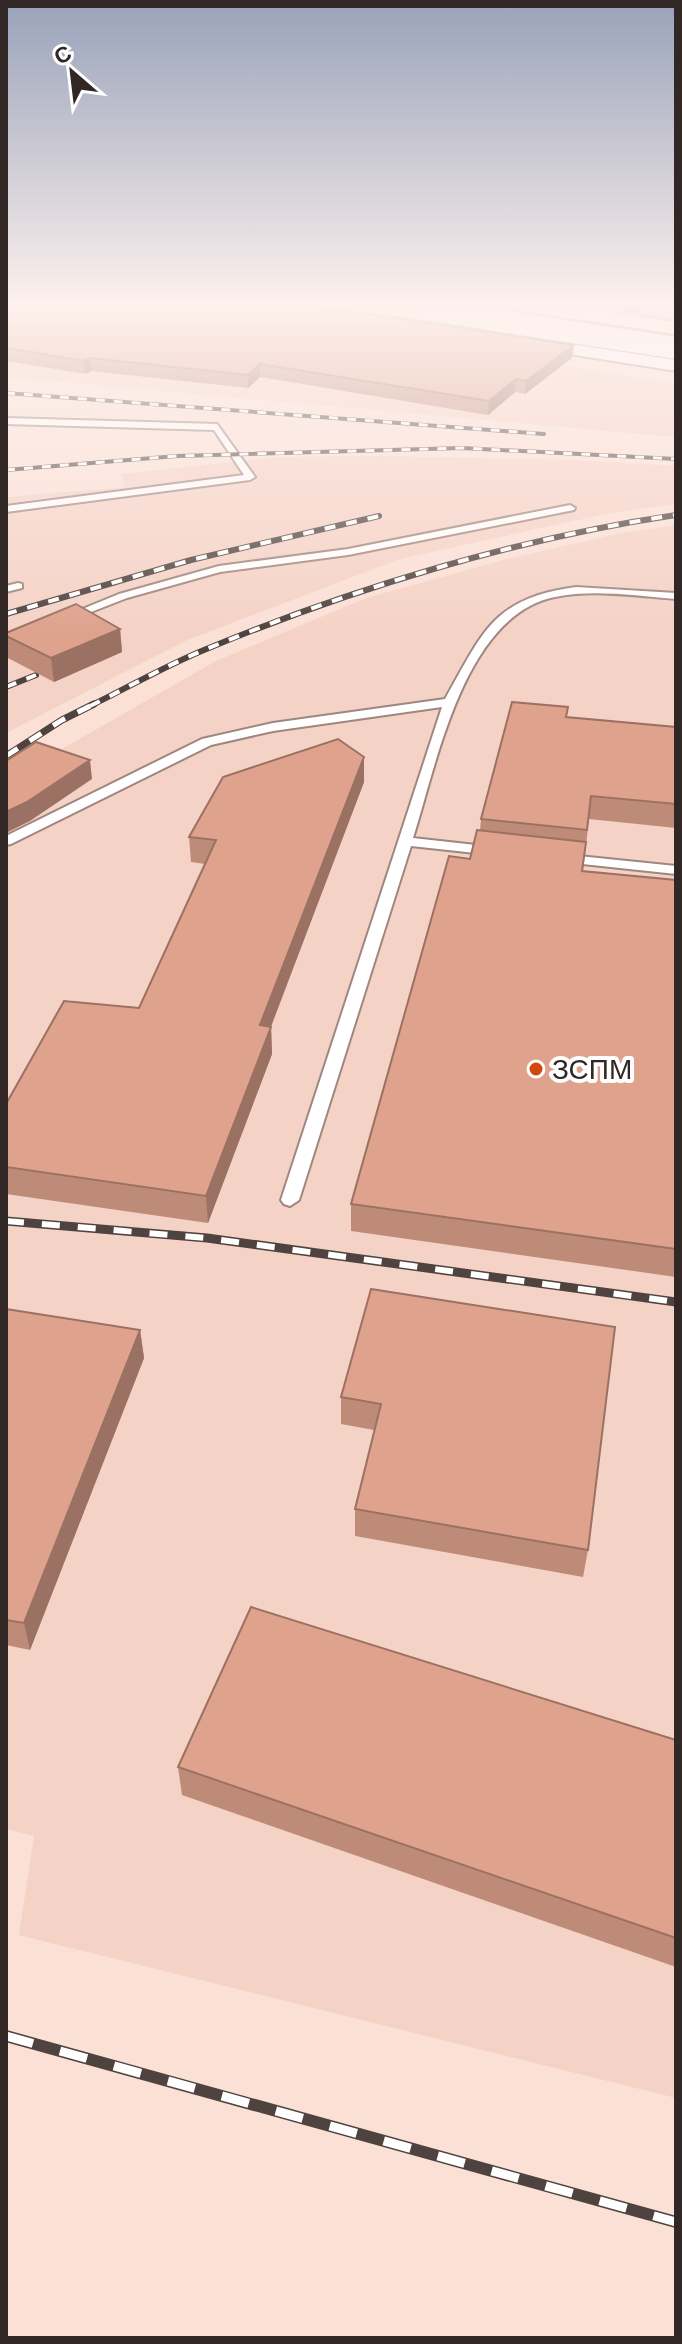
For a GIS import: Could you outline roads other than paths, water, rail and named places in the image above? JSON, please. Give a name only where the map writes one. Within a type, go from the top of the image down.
[{"type":"lane","points":[[6,421],[217,427],[250,477],[6,509]]},
{"type":"lane","points":[[50,625],[123,596],[219,569],[348,552],[570,508]]},
{"type":"lane","points":[[290,1200],[450,702],[490,632],[506,615],[528,601],[578,590],[676,596]]},
{"type":"lane","points":[[6,841],[207,742],[273,727],[450,702]]},
{"type":"lane","points":[[406,841],[517,853]]},
{"type":"lane","points":[[549,856],[676,870]]},
{"type":"railway","points":[[287,414],[544,434]]},
{"type":"railway","points":[[6,470],[177,456],[462,448],[676,459]]},
{"type":"railway","points":[[90,706],[204,650],[376,587],[556,537],[676,515]]},
{"type":"railway","points":[[6,614],[191,560],[379,516]]},
{"type":"railway","points":[[6,687],[36,675]]},
{"type":"railway","points":[[90,706],[94,704]]},
{"type":"railway","points":[[6,756],[90,706]]},
{"type":"railway","points":[[6,1221],[207,1238],[676,1302]]},
{"type":"railway","points":[[6,2036],[676,2222]]},
{"type":"place","name":"ЗСПМ","points":[[536,1069]]}]
